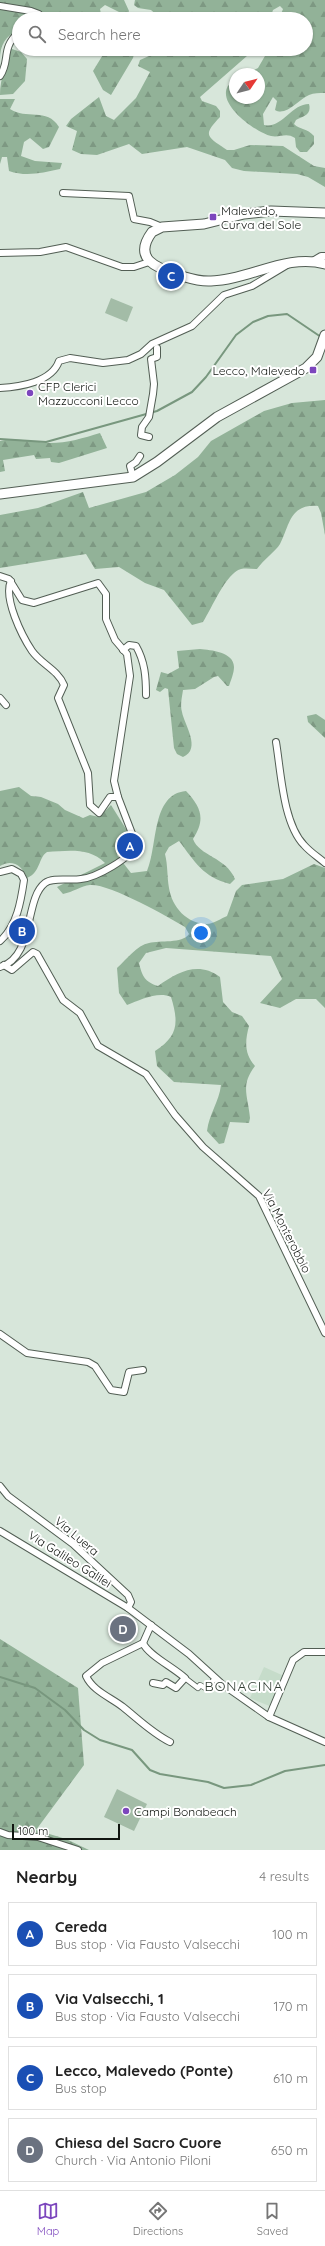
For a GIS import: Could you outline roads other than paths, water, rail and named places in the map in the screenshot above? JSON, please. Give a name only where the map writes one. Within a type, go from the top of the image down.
[{"type":"main road","points":[[325,213],[259,212],[192,226],[162,228],[152,232],[147,239],[146,252],[149,262],[156,267],[165,271],[204,281],[229,279],[288,264],[311,262],[325,264]]},
{"type":"main road","points":[[0,494],[133,477],[153,465],[217,417],[306,368],[322,351],[325,335]]},
{"type":"street","points":[[0,6],[34,12]]},
{"type":"street","points":[[0,76],[4,71],[6,47],[12,37]]},
{"type":"street","points":[[63,193],[129,196],[134,219],[150,222],[162,228]]},
{"type":"street","points":[[0,253],[40,252],[66,247],[122,267],[134,267],[149,262]]},
{"type":"street","points":[[311,262],[321,256],[325,256]]},
{"type":"street","points":[[0,388],[24,385],[41,378],[51,373],[59,360],[70,358],[103,363],[128,360],[141,354],[152,344],[192,326],[224,295],[252,286],[288,264]]},
{"type":"street","points":[[149,437],[141,435],[142,427],[149,414],[154,384],[151,359],[157,357],[157,348]]},
{"type":"street","points":[[133,477],[130,466],[136,462],[140,456]]},
{"type":"street","points":[[0,576],[11,581],[22,600],[34,603],[98,583],[106,594],[106,619],[115,640],[127,654],[130,676],[114,780],[118,797],[135,837],[134,848],[122,860],[90,877],[82,879],[52,880],[44,884],[36,898],[23,943],[14,958],[2,966]]},
{"type":"street","points":[[11,581],[10,608],[32,651],[46,667],[57,674],[64,684],[58,698],[88,773],[90,805],[99,813],[110,796],[118,797]]},
{"type":"street","points":[[123,650],[129,645],[136,646],[141,655],[145,668],[146,695]]},
{"type":"street","points":[[0,698],[6,705]]},
{"type":"street","points":[[276,742],[289,818],[296,834],[304,846],[325,863]]},
{"type":"street","points":[[0,872],[12,869],[21,874],[24,880],[22,896],[12,928],[0,941]]},
{"type":"street","name":"Via Monterobbio","points":[[2,966],[12,970],[28,954],[33,952],[37,954],[63,1000],[80,1013],[98,1046],[146,1074],[175,1115],[203,1147],[259,1196],[325,1333]]},
{"type":"street","points":[[0,1334],[27,1353],[79,1359],[88,1362],[95,1366],[111,1390],[124,1392],[129,1372],[143,1370]]},
{"type":"street","name":"Via Luera","points":[[0,1486],[8,1496],[73,1544],[128,1595],[131,1602],[128,1608]]},
{"type":"street","name":"Via Galileo Galilei","points":[[0,1530],[128,1608],[189,1654],[215,1678],[269,1718],[325,1742]]},
{"type":"street","points":[[151,1625],[143,1642],[102,1663],[86,1676],[103,1694],[122,1706],[158,1736],[170,1742]]},
{"type":"street","points":[[143,1642],[146,1650],[166,1662],[198,1688],[200,1685],[207,1689],[215,1678]]},
{"type":"street","points":[[269,1718],[293,1660],[304,1652],[325,1652]]},
{"type":"street","points":[[153,1683],[163,1685],[166,1682],[176,1688],[185,1678]]},
{"type":"street","points":[[0,1832],[8,1835],[38,1837],[78,1850]]},
{"type":"waterway","points":[[0,439],[46,442],[157,411],[192,392],[206,377],[236,335],[253,322],[268,316],[287,314],[321,337]]},
{"type":"waterway","points":[[0,1677],[35,1688],[65,1710],[84,1730],[100,1740],[132,1750],[150,1770],[160,1774],[208,1782],[224,1788],[251,1785],[285,1771],[325,1765]]},
{"type":"place","name":"Malevedo, Curva del Sole","points":[[213,217]]},
{"type":"place","name":"Lecco, Malevedo (Ponte)","points":[[171,276]]},
{"type":"place","name":"Lecco, Malevedo","points":[[313,370]]},
{"type":"place","name":"CFP Clerici Mazzucconi Lecco","points":[[30,393]]},
{"type":"place","name":"Cereda","points":[[130,846]]},
{"type":"place","name":"Via Valsecchi, 1","points":[[22,931]]},
{"type":"place","name":"Chiesa del Sacro Cuore","points":[[123,1629]]},
{"type":"place","name":"Campi Bonabeach","points":[[126,1811]]},
{"type":"district","name":"BONACINA","points":[[244,1686]]}]
